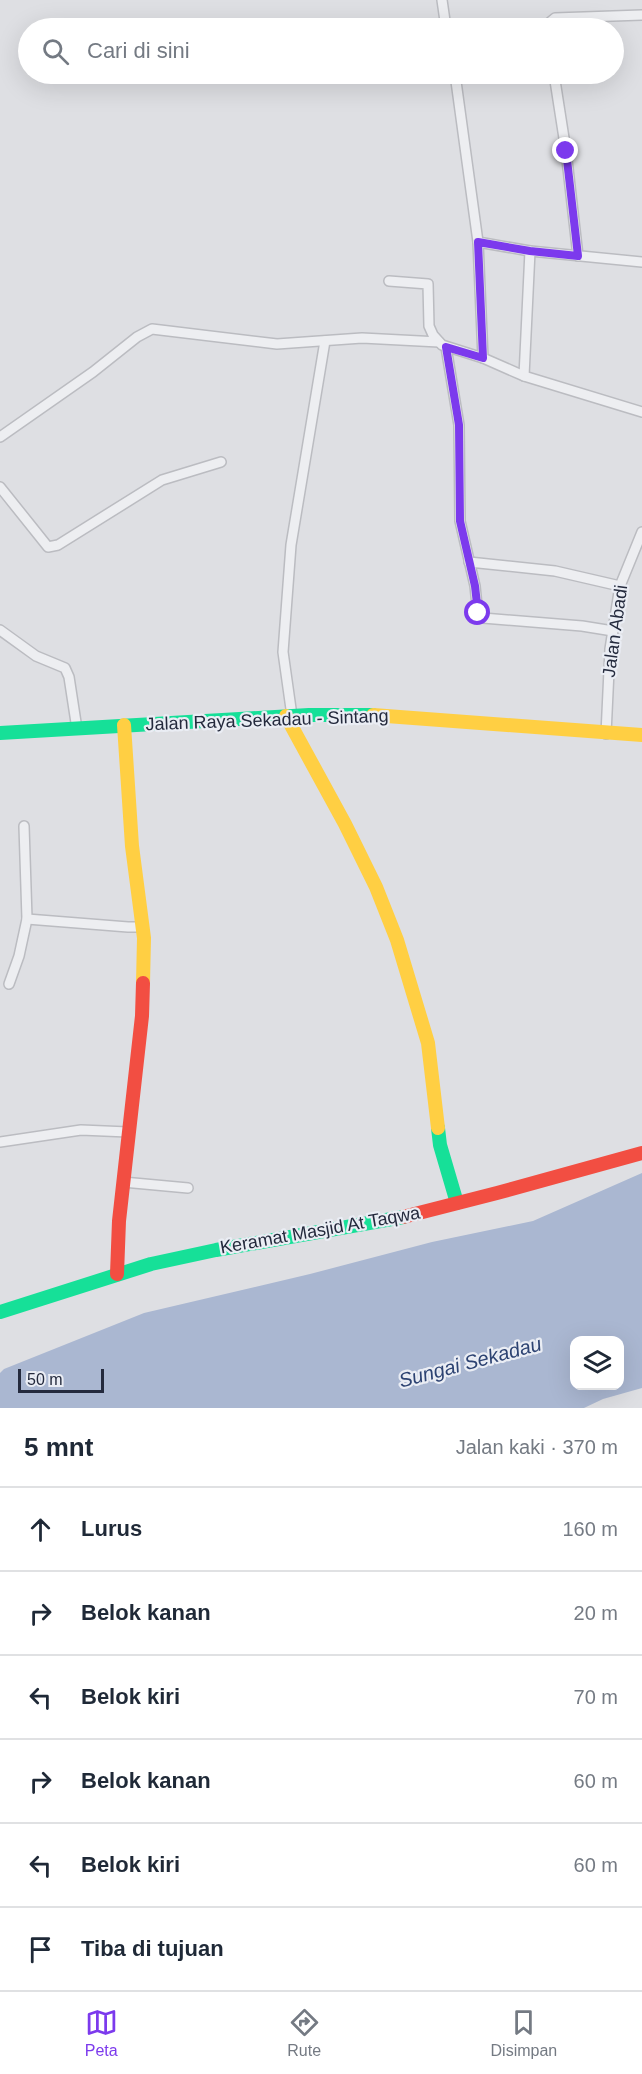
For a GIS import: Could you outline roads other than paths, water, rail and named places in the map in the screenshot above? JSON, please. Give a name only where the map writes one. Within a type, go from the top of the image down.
[{"type":"main road","name":"Jalan Raya Sekadau - Sintang","points":[[0,733],[289,716],[387,715],[606,734],[642,735]]},
{"type":"main road","points":[[289,716],[376,887],[397,940],[428,1043],[440,1145],[457,1203]]},
{"type":"main road","points":[[117,1274],[117,1237],[142,1016],[143,927],[132,846],[124,725]]},
{"type":"main road","name":"Keramat Masjid At Taqwa","points":[[0,1312],[117,1274],[235,1245],[409,1215],[535,1185],[642,1153]]},
{"type":"street","points":[[442,0],[445,18]]},
{"type":"street","points":[[555,18],[642,15]]},
{"type":"street","points":[[456,84],[478,242],[483,358]]},
{"type":"street","points":[[556,84],[578,256]]},
{"type":"street","points":[[478,242],[530,251],[642,262]]},
{"type":"street","points":[[524,376],[530,251]]},
{"type":"street","points":[[389,280],[428,284],[429,326],[442,345],[459,425],[460,521],[476,590],[478,613],[481,617],[613,631]]},
{"type":"street","points":[[0,437],[93,372],[137,337],[152,329],[277,344],[362,339],[442,345],[483,358],[524,376],[642,412]]},
{"type":"street","points":[[289,716],[283,652],[291,544],[325,341]]},
{"type":"street","points":[[0,487],[48,547],[58,545],[162,480],[221,462]]},
{"type":"street","name":"Jalan Abadi","points":[[606,734],[613,631],[620,586],[642,532]]},
{"type":"street","points":[[469,562],[555,571],[620,586]]},
{"type":"street","points":[[0,630],[36,656],[65,668],[69,677],[77,729]]},
{"type":"street","points":[[9,984],[20,956],[27,919],[24,826]]},
{"type":"street","points":[[27,919],[143,927]]},
{"type":"street","points":[[0,1142],[81,1130],[128,1132]]},
{"type":"street","points":[[123,1182],[188,1188]]},
{"type":"water","name":"Sungai Sekadau","points":[[642,1173],[642,1388],[603,1399],[584,1408],[0,1408],[0,1373],[4,1369],[144,1313],[310,1274],[432,1242],[533,1221]]}]
